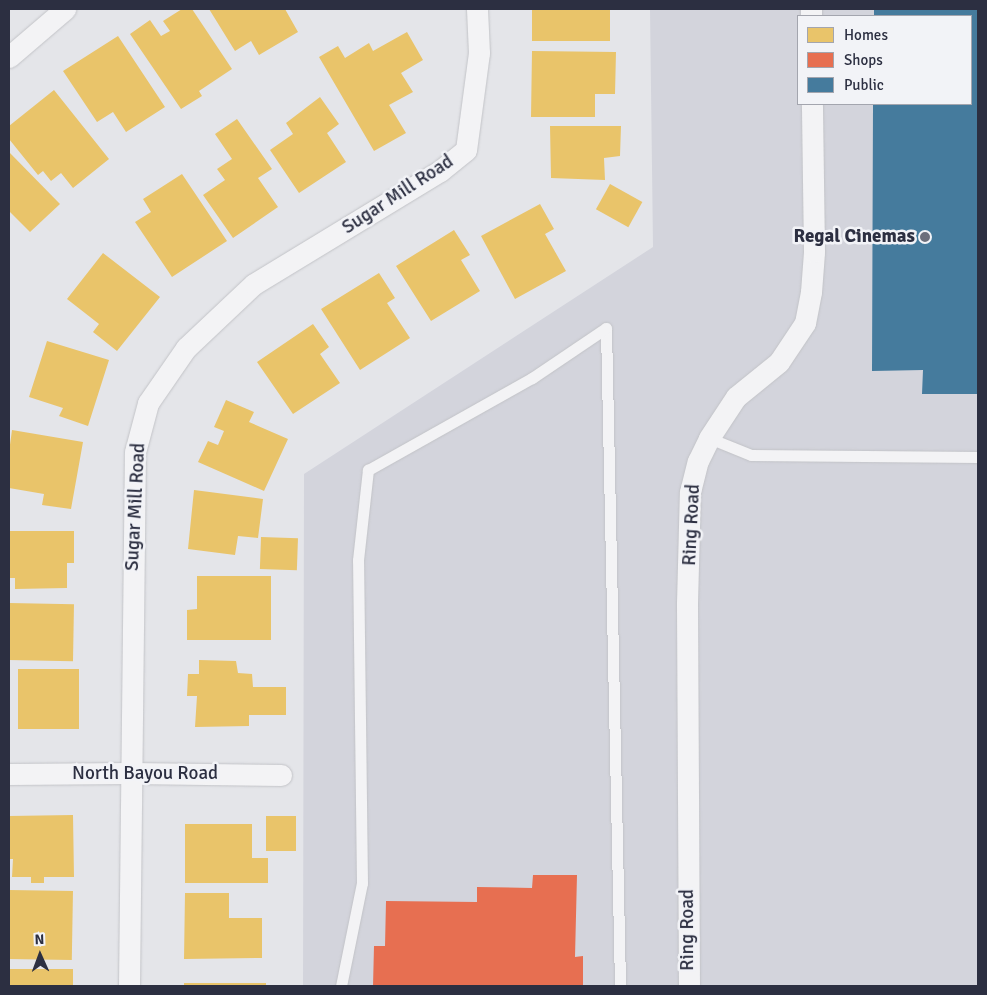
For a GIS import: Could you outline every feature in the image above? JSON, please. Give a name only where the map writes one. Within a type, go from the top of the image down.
[{"type":"street","points":[[9,57],[65,9]]},
{"type":"street","name":"Sugar Mill Road","points":[[129,986],[135,452],[148,403],[186,348],[254,284],[440,171],[466,150],[478,53],[477,9]]},
{"type":"street","name":"Ring Road","points":[[689,986],[687,603],[690,492],[698,460],[709,438],[736,396],[779,362],[804,323],[812,292],[814,252],[812,105]]},
{"type":"street","name":"North Bayou Road","points":[[9,774],[281,775]]},
{"type":"lane","points":[[341,986],[362,883],[358,560],[368,470],[532,378],[606,328],[620,986]]},
{"type":"lane","points":[[709,438],[751,454],[978,457]]},
{"type":"shaded area","points":[[650,9],[978,9],[978,986],[303,986],[304,474],[653,247]]},
{"type":"building: Homes","points":[[182,9],[192,9],[232,69],[199,91],[202,96],[181,109],[130,34],[150,20],[161,36],[170,31],[163,21]]},
{"type":"building: Homes","points":[[209,9],[285,9],[298,32],[259,55],[251,41],[235,51]]},
{"type":"building: Homes","points":[[532,9],[610,9],[610,41],[532,41]]},
{"type":"building: Homes","points":[[407,32],[423,60],[401,73],[413,92],[389,105],[406,133],[374,151],[319,57],[338,46],[345,58],[369,43],[373,51]]},
{"type":"building: Homes","points":[[118,36],[165,107],[126,132],[113,112],[97,122],[63,71]]},
{"type":"building: Homes","points":[[532,51],[616,52],[615,94],[595,94],[595,117],[531,117]]},
{"type":"building: Homes","points":[[54,90],[109,159],[73,188],[61,173],[51,181],[43,171],[38,175],[9,139],[9,126]]},
{"type":"building: Homes","points":[[320,97],[339,124],[327,133],[346,162],[299,193],[270,150],[293,134],[286,123]]},
{"type":"building: Homes","points":[[237,119],[272,169],[258,178],[278,207],[233,238],[203,195],[225,180],[217,169],[232,159],[215,134]]},
{"type":"building: Homes","points":[[550,126],[621,126],[620,156],[604,158],[605,180],[551,178]]},
{"type":"building: Homes","points":[[9,152],[60,204],[30,232],[9,211]]},
{"type":"building: Homes","points":[[182,174],[227,241],[172,277],[135,222],[151,212],[143,199]]},
{"type":"building: Homes","points":[[610,184],[642,202],[628,227],[596,209]]},
{"type":"building: Homes","points":[[540,204],[554,229],[545,234],[566,271],[515,299],[481,236]]},
{"type":"building: Homes","points":[[454,230],[470,255],[461,260],[480,291],[431,321],[396,266]]},
{"type":"building: Homes","points":[[103,253],[160,297],[117,351],[93,332],[99,324],[67,299]]},
{"type":"building: Homes","points":[[379,273],[395,298],[387,303],[410,338],[360,370],[321,309]]},
{"type":"building: Homes","points":[[313,324],[329,347],[320,354],[340,383],[293,414],[257,362]]},
{"type":"building: Homes","points":[[47,341],[109,360],[88,426],[59,416],[63,408],[29,397]]},
{"type":"building: Homes","points":[[226,400],[254,412],[249,422],[288,439],[264,491],[198,462],[208,441],[218,445],[224,431],[214,427]]},
{"type":"building: Homes","points":[[12,430],[83,442],[71,509],[42,505],[44,494],[9,488],[9,452]]},
{"type":"building: Homes","points":[[194,490],[263,499],[258,538],[238,536],[235,555],[188,549]]},
{"type":"building: Homes","points":[[9,531],[74,531],[74,563],[67,563],[67,588],[15,589],[15,578],[9,578]]},
{"type":"building: Homes","points":[[261,537],[298,538],[297,570],[260,569]]},
{"type":"building: Homes","points":[[197,576],[271,576],[271,640],[187,640],[187,610],[197,609]]},
{"type":"building: Homes","points":[[9,603],[74,604],[73,661],[9,660]]},
{"type":"building: Homes","points":[[199,660],[236,661],[238,673],[252,674],[253,687],[286,687],[286,715],[249,715],[249,726],[195,727],[197,696],[187,696],[188,674],[199,674]]},
{"type":"building: Homes","points":[[18,669],[79,669],[79,729],[18,729]]},
{"type":"building: Homes","points":[[73,815],[74,877],[44,877],[44,883],[31,883],[31,877],[12,877],[13,859],[9,859],[9,816]]},
{"type":"building: Homes","points":[[266,816],[296,816],[296,851],[266,851]]},
{"type":"building: Homes","points":[[185,824],[252,824],[252,858],[268,858],[268,883],[185,883]]},
{"type":"building: Homes","points":[[9,890],[73,891],[72,960],[9,959]]},
{"type":"building: Homes","points":[[185,893],[229,893],[229,918],[262,918],[262,958],[184,959]]},
{"type":"building: Homes","points":[[9,969],[73,969],[73,986],[9,986]]},
{"type":"building: Homes","points":[[184,983],[266,983],[266,986],[184,986]]},
{"type":"building: Shops","points":[[533,875],[577,875],[575,957],[583,956],[583,986],[373,986],[374,946],[385,946],[386,901],[477,902],[477,887],[532,888]]},
{"type":"building: Public","name":"Regal Cinemas","points":[[874,9],[978,9],[978,394],[922,394],[923,370],[872,371],[873,105],[972,105],[972,15],[874,15]]},
{"type":"place","name":"Regal Cinemas","points":[[925,237]]}]
